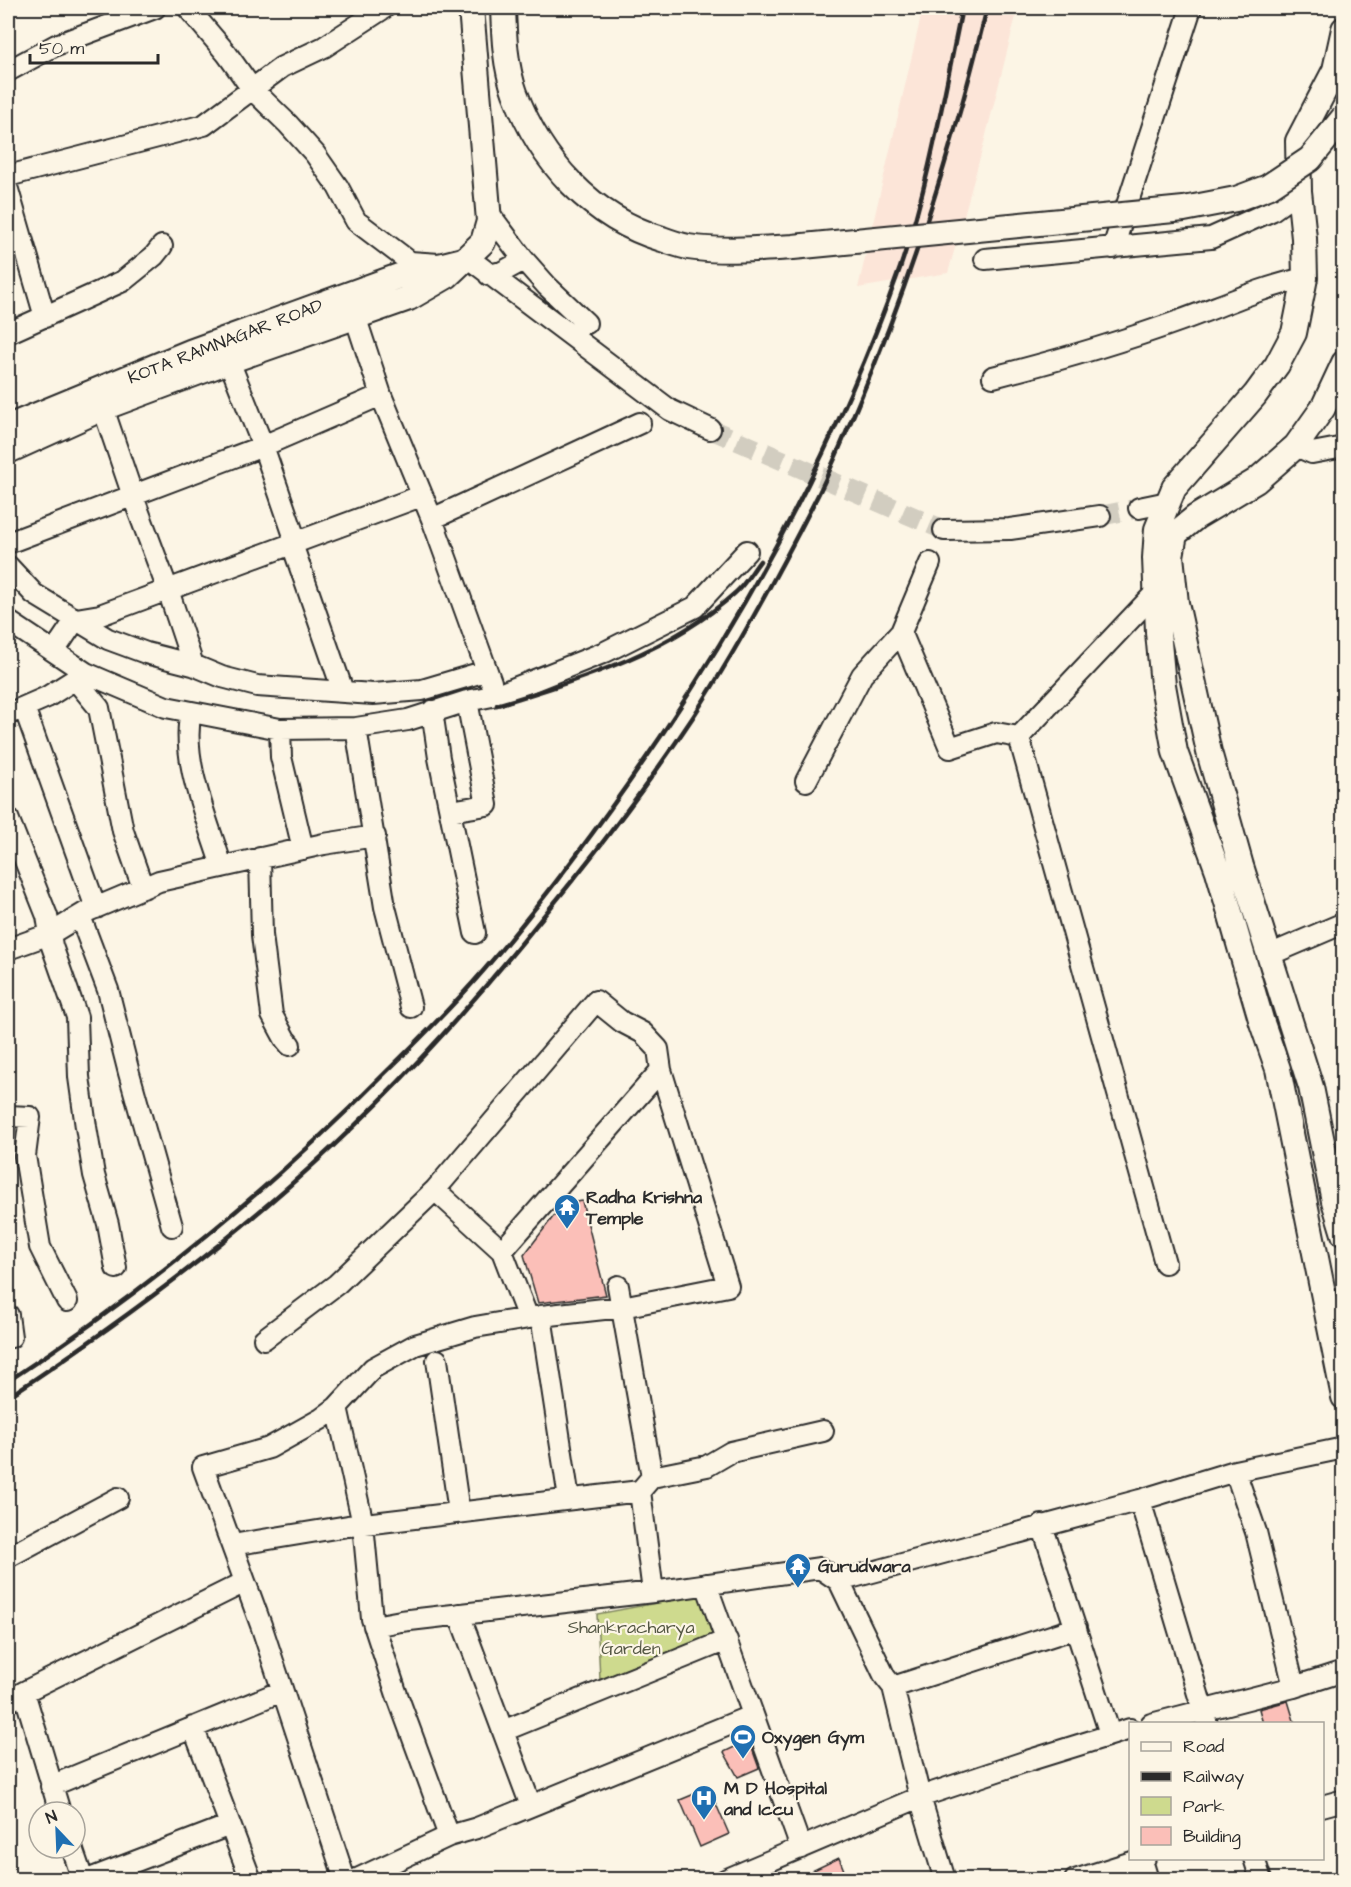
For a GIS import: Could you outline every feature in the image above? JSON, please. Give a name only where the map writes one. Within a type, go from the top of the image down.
[{"type":"street","points":[[8,71],[56,45],[155,8]]},
{"type":"street","points":[[188,8],[227,54],[252,89],[315,154],[339,188],[356,221],[393,251],[410,262],[439,264],[467,258],[670,410],[710,429]]},
{"type":"street","points":[[8,176],[204,125],[282,67],[324,47],[384,8]]},
{"type":"street","points":[[8,451],[103,408],[409,298],[447,276],[467,258],[483,242],[489,220],[471,8]]},
{"type":"street","points":[[503,8],[505,48],[515,92],[534,132],[557,169],[576,189],[608,215],[641,233],[687,246],[744,250],[793,247],[1184,209],[1236,200],[1268,187],[1310,159],[1344,117]]},
{"type":"street","points":[[1113,248],[1191,8]]},
{"type":"street","points":[[1344,28],[1335,70],[1298,141],[1305,278],[1294,333],[1277,365],[1255,395],[1174,488],[1168,502],[1166,532],[1176,603],[1209,752],[1241,866],[1311,1087],[1334,1201],[1344,1234]]},
{"type":"street","points":[[8,190],[45,317]]},
{"type":"street","points":[[985,259],[1211,238],[1271,211],[1299,191]]},
{"type":"street","points":[[488,212],[524,260],[586,323]]},
{"type":"street","points":[[8,333],[123,281],[154,256],[162,246]]},
{"type":"street","points":[[489,275],[502,272],[524,260]]},
{"type":"street","name":"KOTA RAMNAGAR ROAD","points":[[8,428],[190,352],[399,276],[447,276]]},
{"type":"street","points":[[993,377],[1042,365],[1176,322],[1284,282],[1305,278]]},
{"type":"street","points":[[355,316],[381,395],[432,519],[486,671],[497,695]]},
{"type":"street","points":[[229,361],[263,446],[293,533],[292,544],[343,691]]},
{"type":"street","points":[[1344,363],[1323,408],[1296,446],[1256,481],[1166,532],[1155,558],[1163,685],[1175,752],[1218,871],[1262,1023],[1278,1069],[1344,1397]]},
{"type":"street","points":[[8,543],[263,446],[381,395]]},
{"type":"street","points":[[103,408],[168,590],[192,665]]},
{"type":"street","points":[[432,519],[640,423]]},
{"type":"street","points":[[1296,446],[1312,453],[1344,447]]},
{"type":"street","points":[[55,650],[76,619],[100,615],[421,496]]},
{"type":"street","points":[[1139,508],[1168,502]]},
{"type":"street","points":[[944,530],[1010,528],[1100,516]]},
{"type":"street","points":[[172,1226],[129,1073],[88,912],[16,710],[47,697],[81,676],[115,685],[166,707],[280,729],[357,728],[408,720],[467,701],[497,695],[604,652],[695,607],[747,550]]},
{"type":"street","points":[[806,781],[862,675],[901,632],[930,563]]},
{"type":"street","points":[[8,566],[34,594],[108,639],[146,653],[192,665],[222,677],[257,686],[373,694],[422,690],[486,671]]},
{"type":"street","points":[[1019,737],[1156,592]]},
{"type":"street","points":[[8,621],[55,650],[81,676],[99,708],[123,831],[143,888]]},
{"type":"street","points":[[901,632],[950,748],[996,733],[1019,737]]},
{"type":"street","points":[[99,708],[115,685]]},
{"type":"street","points":[[450,811],[487,805],[467,701]]},
{"type":"street","points":[[432,711],[475,933]]},
{"type":"street","points":[[191,712],[187,729],[192,769],[222,867]]},
{"type":"street","points":[[357,728],[385,907],[411,1007]]},
{"type":"street","points":[[280,729],[281,757],[303,849]]},
{"type":"street","points":[[1019,737],[1166,1263]]},
{"type":"street","points":[[8,818],[47,916],[52,946],[77,1017],[79,1077],[86,1127],[94,1175],[108,1224],[116,1268]]},
{"type":"street","points":[[8,949],[50,934],[88,912],[159,881],[303,849],[375,836]]},
{"type":"street","points":[[260,858],[262,935],[272,1014],[285,1039],[291,1045]]},
{"type":"street","points":[[1269,955],[1344,923]]},
{"type":"street","points":[[264,1339],[337,1284],[435,1190],[596,1001],[622,1022],[643,1033],[658,1049],[661,1070],[728,1286],[622,1307],[535,1317],[475,1328],[416,1345],[373,1368],[337,1407],[321,1419],[269,1448],[203,1467],[245,1581],[345,1880]]},
{"type":"street","points":[[502,1251],[661,1070]]},
{"type":"street","points":[[8,1116],[30,1117],[25,1156],[40,1247],[67,1301]]},
{"type":"street","points":[[435,1190],[502,1251],[535,1317],[569,1499]]},
{"type":"street","points":[[618,1286],[646,1484],[653,1592]]},
{"type":"street","points":[[8,1315],[11,1337]]},
{"type":"street","points":[[436,1360],[459,1512]]},
{"type":"street","points":[[337,1407],[363,1524],[372,1620],[449,1836]]},
{"type":"street","points":[[232,1545],[363,1524],[569,1499],[646,1484],[707,1466],[731,1452],[823,1431]]},
{"type":"street","points":[[839,1581],[1140,1500],[1234,1471],[1344,1448]]},
{"type":"street","points":[[1234,1471],[1256,1532],[1294,1687]]},
{"type":"street","points":[[8,1557],[118,1498]]},
{"type":"street","points":[[1140,1500],[1205,1717]]},
{"type":"street","points":[[1042,1525],[1110,1734]]},
{"type":"street","points":[[374,1626],[653,1592],[820,1568],[839,1581],[885,1677],[893,1687],[920,1797],[945,1880]]},
{"type":"street","points":[[56,1800],[16,1697],[245,1581]]},
{"type":"street","points":[[706,1584],[801,1848]]},
{"type":"street","points":[[459,1614],[531,1806]]},
{"type":"street","points":[[893,1687],[1076,1628]]},
{"type":"street","points":[[502,1731],[727,1640]]},
{"type":"street","points":[[1166,1722],[1205,1717],[1344,1671]]},
{"type":"street","points":[[51,1786],[282,1690]]},
{"type":"street","points":[[355,1880],[449,1836],[477,1828],[753,1715]]},
{"type":"street","points":[[193,1727],[251,1880]]},
{"type":"street","points":[[725,1880],[920,1797],[1129,1729]]},
{"type":"street","points":[[1324,1806],[1344,1800]]},
{"type":"street","points":[[77,1860],[85,1880],[230,1825]]},
{"type":"street","points":[[1075,1880],[1140,1860]]},
{"type":"street","points":[[1143,1860],[1148,1880]]},
{"type":"street","points":[[1255,1860],[1261,1880]]},
{"type":"shaded area","points":[[923,8],[1018,8],[948,273],[858,288]]},
{"type":"green space","name":"Shankracharya Garden","points":[[700,1595],[712,1635],[600,1680],[597,1614]]},
{"type":"building","name":"Radha Krishna Temple","points":[[582,1201],[606,1295],[538,1303],[524,1255],[563,1204]]},
{"type":"building","points":[[1288,1701],[1294,1722],[1262,1722],[1259,1709]]},
{"type":"building","name":"Oxygen Gym","points":[[749,1740],[759,1768],[738,1777],[724,1752]]},
{"type":"building","points":[[709,1788],[729,1834],[700,1847],[680,1800]]},
{"type":"building","points":[[839,1858],[848,1880],[793,1880]]},
{"type":"tunnel","points":[[710,429],[944,530]]},
{"type":"tunnel","points":[[1100,516],[1139,508]]},
{"type":"railway","points":[[8,1381],[107,1312],[203,1239],[339,1119],[434,1024],[508,942],[598,826],[661,736],[697,681],[764,568],[795,510],[852,391],[877,330],[910,236],[935,139],[962,8]]},
{"type":"railway","points":[[8,1397],[116,1323],[255,1216],[357,1123],[423,1056],[516,950],[585,865],[658,767],[693,717],[743,635],[804,523],[838,452],[914,260],[946,160],[987,8]]},
{"type":"railway","points":[[497,705],[592,674],[653,648],[709,614],[739,590],[760,561]]},
{"type":"place","name":"Radha Krishna Temple","points":[[567,1230]]},
{"type":"place","name":"Gurudwara","points":[[798,1589]]},
{"type":"place","name":"Oxygen Gym","points":[[743,1760]]},
{"type":"place","name":"M D Hospital and Iccu","points":[[704,1821]]}]
